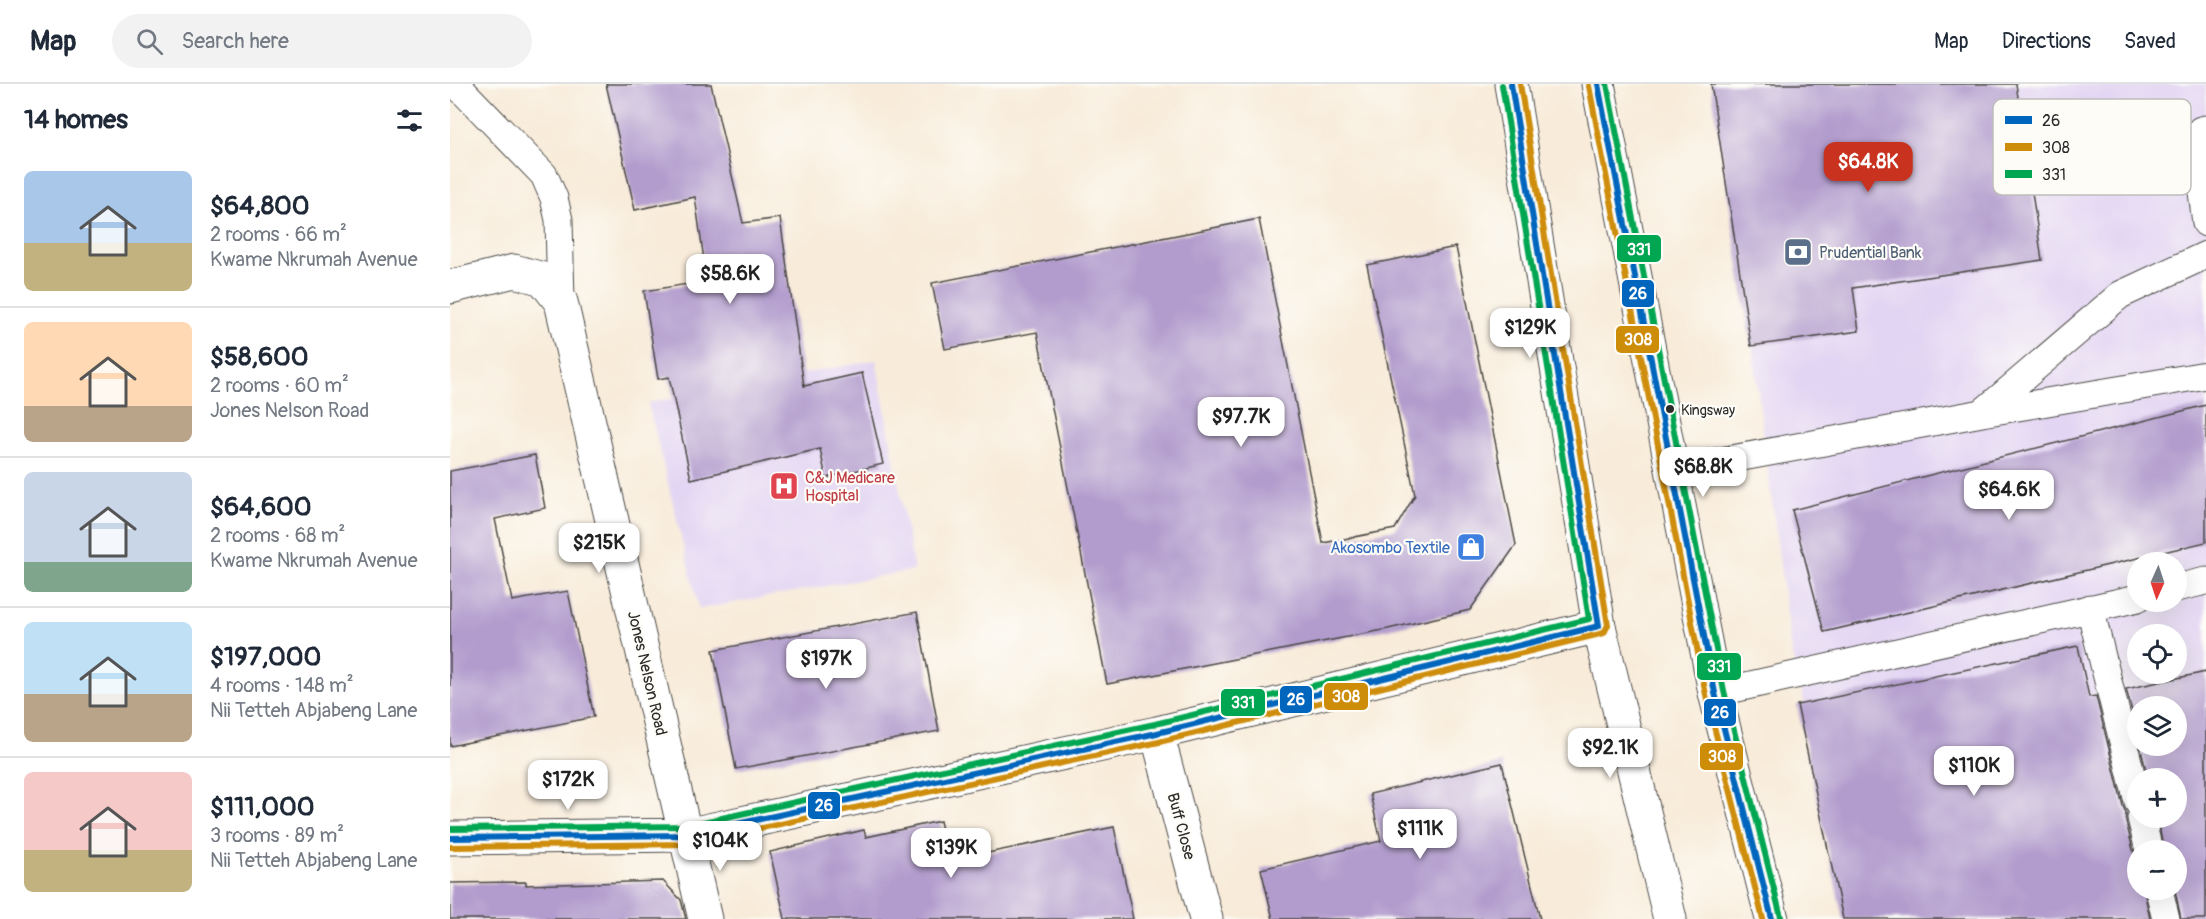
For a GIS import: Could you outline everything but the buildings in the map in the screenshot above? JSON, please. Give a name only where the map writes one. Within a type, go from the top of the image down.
[{"type":"street","points":[[1511,84],[1599,626],[1670,919]]},
{"type":"street","points":[[1598,84],[1715,693],[1772,919]]},
{"type":"street","points":[[450,287],[514,271],[543,279],[561,302]]},
{"type":"street","name":"Jones Nelson Road","points":[[561,302],[705,919]]},
{"type":"street","points":[[450,838],[686,835],[1157,733],[1599,626]]},
{"type":"street","name":"Buff Close","points":[[1157,733],[1206,919]]},
{"type":"lane","points":[[456,84],[544,175],[560,220],[561,302]]},
{"type":"lane","points":[[2206,129],[2201,130],[2196,145],[2206,223]]},
{"type":"lane","points":[[1982,413],[2120,294],[2206,255]]},
{"type":"lane","points":[[1671,470],[2206,375]]},
{"type":"lane","points":[[2187,585],[2206,581]]},
{"type":"lane","points":[[1715,693],[2127,600]]},
{"type":"lane","points":[[2090,608],[2130,768]]},
{"type":"lane","points":[[2161,900],[2166,919]]},
{"type":"shaded area","points":[[1719,84],[2206,84],[2206,919],[1861,919],[1791,651]]},
{"type":"shaded area","name":"C&J Medicare Hospital","points":[[876,360],[914,570],[699,609],[648,403]]},
{"type":"transit line","name":"26","points":[[450,838],[686,835],[1157,733],[1599,626],[1511,84]]},
{"type":"transit line","name":"308","points":[[450,847],[688,844],[1159,742],[1604,633],[1608,625],[1520,84]]},
{"type":"transit line","name":"26","points":[[1598,84],[1715,693],[1772,919]]},
{"type":"transit line","name":"331","points":[[1607,84],[1724,691],[1781,917]]},
{"type":"transit line","name":"331","points":[[450,829],[685,826],[1155,724],[1589,619],[1502,85]]},
{"type":"transit line","name":"308","points":[[1589,86],[1706,695],[1763,919]]},
{"type":"place","name":"Prudential Bank","points":[[1798,252]]},
{"type":"place","name":"Kingsway","points":[[1670,409]]},
{"type":"place","name":"C&J Medicare Hospital","points":[[784,486]]},
{"type":"place","name":"Akosombo Textile","points":[[1471,547]]}]
